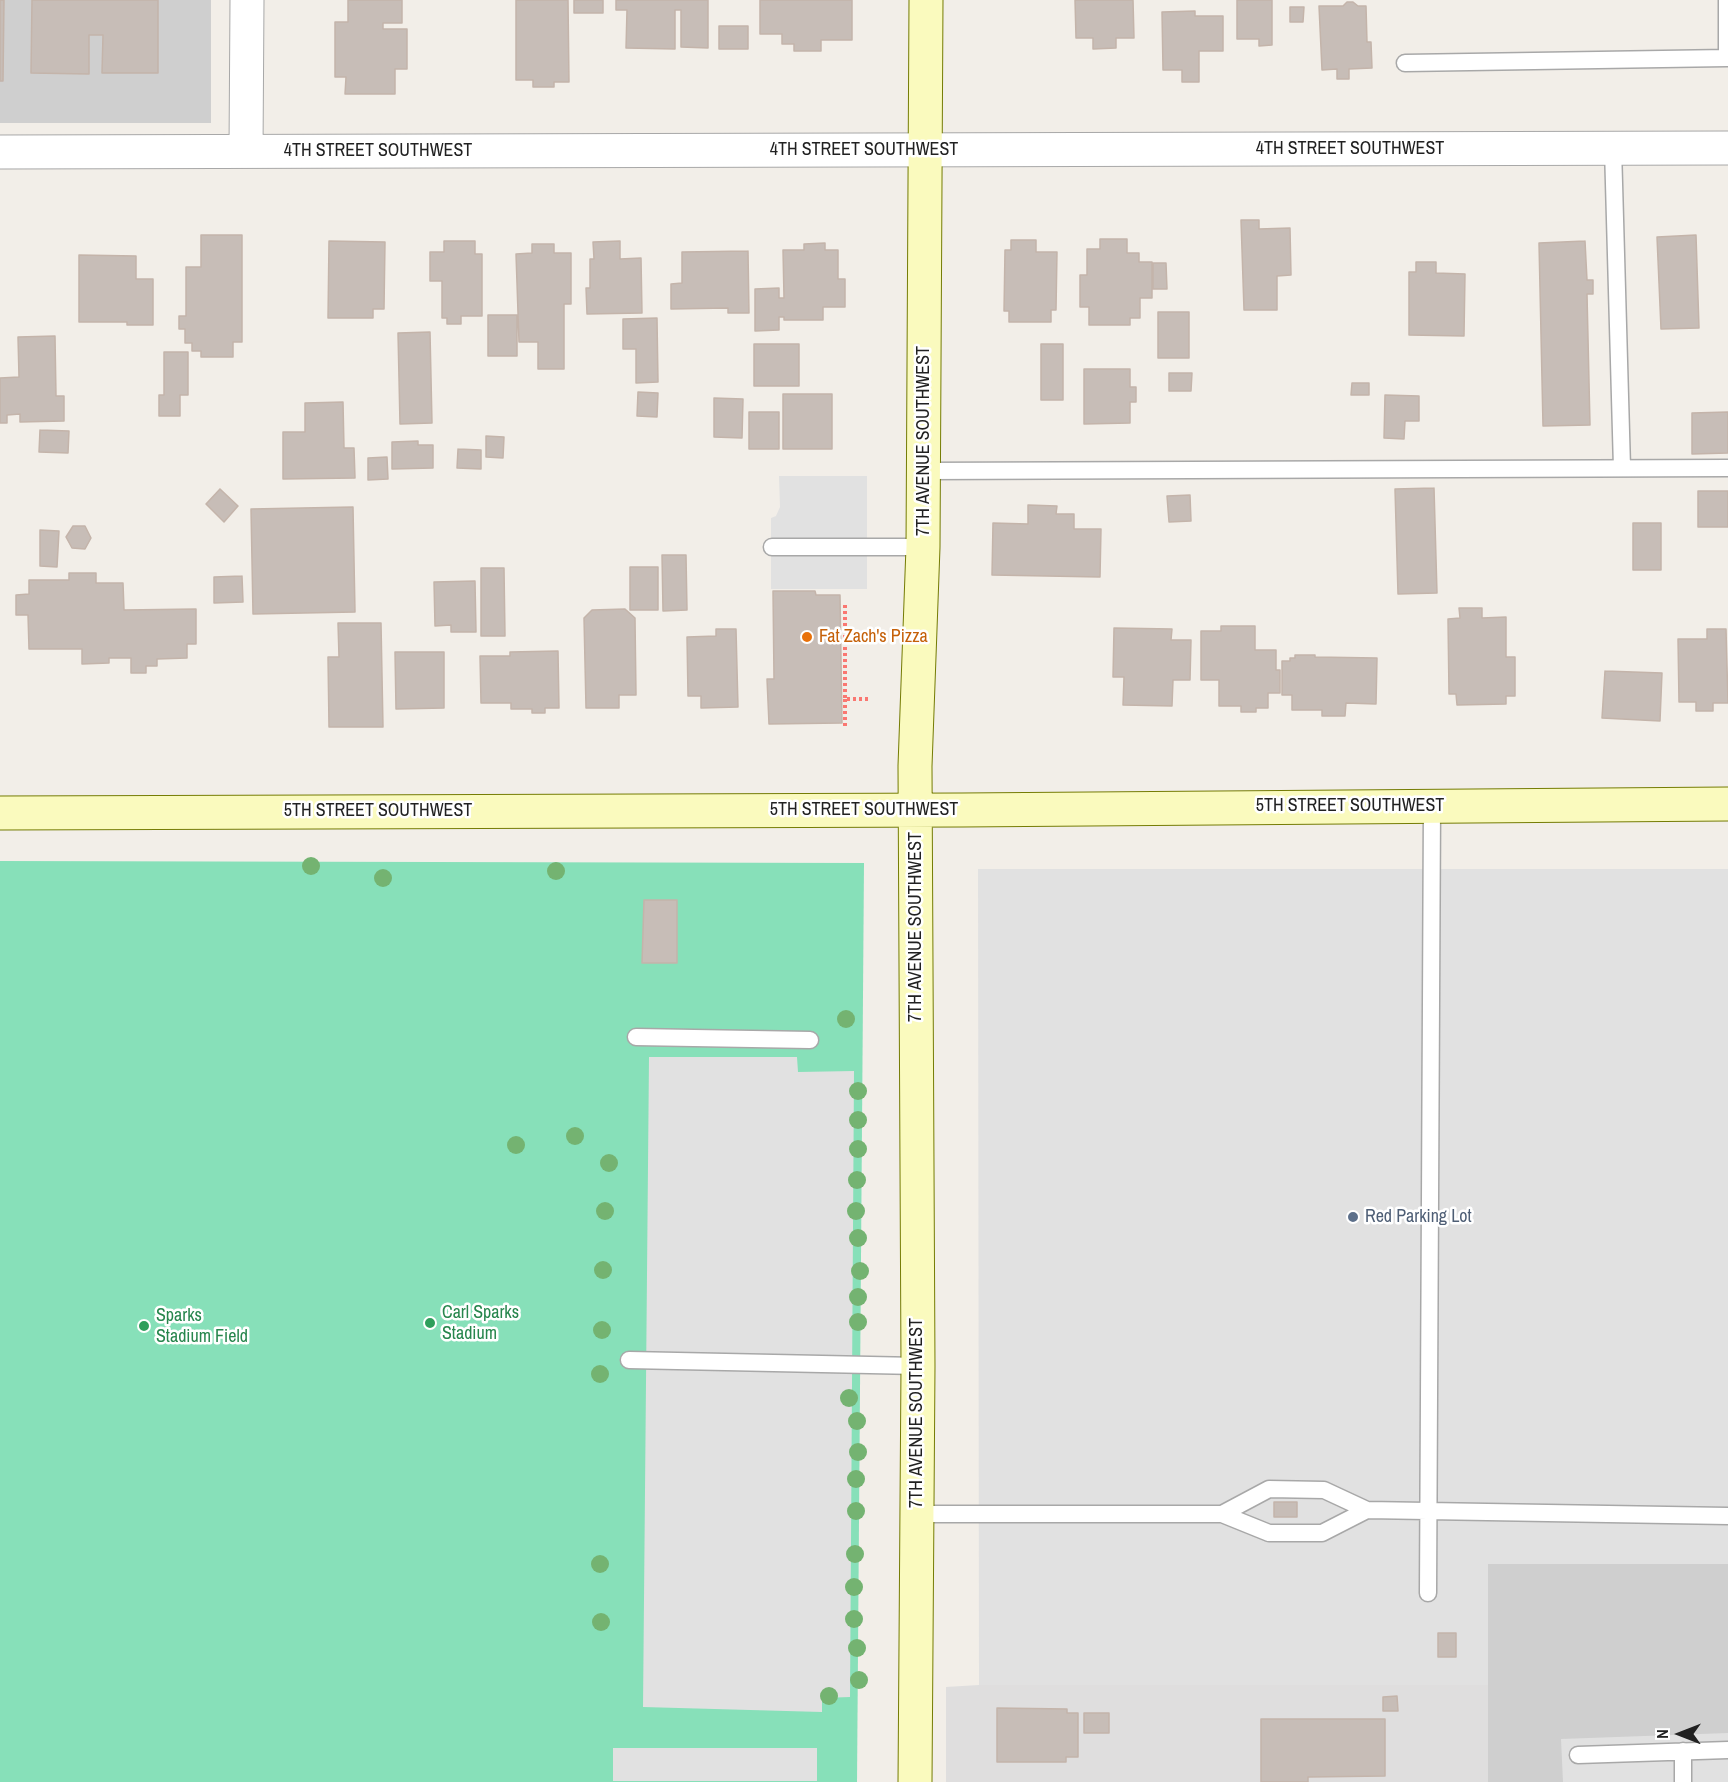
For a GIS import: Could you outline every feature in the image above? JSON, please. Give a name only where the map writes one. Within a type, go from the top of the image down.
[{"type":"street","points":[[246,151],[247,0]]},
{"type":"street","name":"7TH AVENUE SOUTHWEST","points":[[915,1782],[918,1366],[915,766],[923,547],[926,0]]},
{"type":"street","name":"4TH STREET SOUTHWEST","points":[[0,152],[1728,148]]},
{"type":"street","name":"5TH STREET SOUTHWEST","points":[[0,813],[1728,804]]},
{"type":"lane","points":[[1405,63],[1727,58],[1727,0]]},
{"type":"lane","points":[[1613,148],[1622,468]]},
{"type":"lane","points":[[924,471],[1728,468]]},
{"type":"lane","points":[[772,547],[923,547]]},
{"type":"lane","points":[[1428,1593],[1432,806]]},
{"type":"lane","points":[[636,1038],[810,1040]]},
{"type":"lane","points":[[629,1360],[918,1366]]},
{"type":"lane","points":[[1222,1514],[1269,1489],[1324,1490],[1367,1510],[1728,1516]]},
{"type":"lane","points":[[917,1514],[1222,1514],[1269,1533],[1322,1533],[1367,1510]]},
{"type":"lane","points":[[1578,1755],[1728,1750]]},
{"type":"lane","points":[[1683,1751],[1683,1782]]},
{"type":"path","points":[[845,605],[845,729]]},
{"type":"path","points":[[845,699],[871,699]]},
{"type":"shaded area","points":[[0,0],[211,0],[211,123],[0,123]]},
{"type":"shaded area","points":[[779,476],[867,476],[867,589],[771,589],[771,518],[776,516],[780,507]]},
{"type":"shaded area","name":"Red Parking Lot","points":[[978,869],[1728,869],[1728,1564],[1488,1564],[1488,1685],[979,1685]]},
{"type":"shaded area","points":[[649,1057],[797,1057],[798,1072],[854,1071],[850,1697],[822,1698],[822,1712],[643,1707]]},
{"type":"shaded area","points":[[1488,1564],[1728,1564],[1728,1782],[1488,1782]]},
{"type":"shaded area","points":[[979,1685],[1488,1685],[1488,1782],[946,1782],[946,1687]]},
{"type":"shaded area","points":[[1728,1733],[1728,1782],[1563,1782],[1561,1739]]},
{"type":"shaded area","points":[[613,1748],[817,1748],[817,1781],[613,1781]]},
{"type":"green space","name":"Carl Sparks Stadium","points":[[0,861],[864,863],[857,1782],[0,1782]]},
{"type":"building","points":[[0,0],[4,0],[3,81],[0,81]]},
{"type":"building","points":[[32,0],[158,0],[158,73],[102,73],[103,35],[89,35],[89,74],[31,73]]},
{"type":"building","points":[[348,0],[402,0],[402,23],[383,23],[383,29],[407,29],[407,69],[395,69],[395,94],[345,94],[346,77],[335,77],[335,22],[348,22]]},
{"type":"building","points":[[516,0],[568,0],[569,82],[554,82],[554,87],[533,87],[533,80],[516,80]]},
{"type":"building","points":[[574,0],[603,0],[603,13],[574,13]]},
{"type":"building","points":[[616,0],[708,0],[708,48],[681,47],[681,10],[675,10],[675,49],[626,48],[627,10],[616,10]]},
{"type":"building","points":[[760,0],[852,0],[852,40],[821,40],[821,51],[794,51],[794,44],[782,44],[782,34],[760,34]]},
{"type":"building","points":[[1075,0],[1133,0],[1134,38],[1116,38],[1116,48],[1093,49],[1093,38],[1076,38]]},
{"type":"building","points":[[1237,0],[1272,0],[1272,45],[1259,46],[1259,39],[1237,39]]},
{"type":"building","points":[[1347,2],[1366,6],[1367,42],[1371,42],[1372,68],[1349,69],[1349,79],[1337,79],[1337,69],[1322,70],[1319,6],[1343,6]]},
{"type":"building","points":[[1290,7],[1304,7],[1303,22],[1290,22]]},
{"type":"building","points":[[1195,11],[1195,16],[1223,16],[1223,51],[1199,51],[1199,82],[1182,82],[1182,70],[1163,70],[1162,12]]},
{"type":"building","points":[[719,26],[748,26],[748,49],[719,49]]},
{"type":"building","points":[[1241,220],[1259,220],[1259,229],[1290,228],[1291,275],[1277,276],[1277,310],[1244,310]]},
{"type":"building","points":[[201,235],[242,235],[242,342],[233,342],[233,357],[201,357],[201,351],[192,351],[192,343],[185,343],[185,329],[179,329],[179,316],[186,316],[186,267],[201,267]]},
{"type":"building","points":[[1696,235],[1699,328],[1661,329],[1657,237]]},
{"type":"building","points":[[1100,239],[1127,239],[1127,253],[1139,253],[1139,262],[1152,262],[1152,298],[1140,298],[1140,318],[1130,318],[1130,325],[1089,325],[1089,307],[1080,307],[1080,275],[1087,275],[1087,249],[1100,249]]},
{"type":"building","points":[[1011,240],[1036,240],[1036,252],[1057,252],[1056,310],[1051,310],[1051,322],[1009,322],[1009,311],[1004,311],[1005,250],[1011,250]]},
{"type":"building","points":[[329,241],[385,242],[384,309],[373,309],[373,318],[328,318]]},
{"type":"building","points":[[444,241],[475,241],[475,254],[482,254],[482,316],[461,316],[461,324],[447,324],[447,318],[442,318],[442,281],[430,281],[430,252],[444,252]]},
{"type":"building","points":[[620,241],[620,259],[641,258],[642,313],[587,314],[586,288],[590,288],[590,259],[594,259],[593,242]]},
{"type":"building","points":[[1585,241],[1587,280],[1593,280],[1593,294],[1587,294],[1590,425],[1543,426],[1539,243]]},
{"type":"building","points":[[825,243],[825,250],[838,250],[838,279],[845,279],[845,307],[823,307],[823,320],[784,320],[784,317],[779,317],[779,330],[755,331],[755,289],[779,288],[779,298],[784,298],[783,250],[804,250],[804,244]]},
{"type":"building","points":[[532,244],[554,244],[554,253],[571,253],[571,304],[564,304],[564,369],[538,369],[538,342],[519,342],[516,254],[532,253]]},
{"type":"building","points":[[748,251],[749,313],[728,313],[728,308],[671,309],[671,284],[682,283],[682,252]]},
{"type":"building","points":[[79,255],[136,256],[136,279],[153,279],[153,325],[127,325],[127,322],[79,322]]},
{"type":"building","points":[[1416,262],[1436,262],[1436,273],[1465,274],[1464,336],[1409,335],[1409,272],[1416,272]]},
{"type":"building","points":[[1153,263],[1166,263],[1167,289],[1153,289]]},
{"type":"building","points":[[1158,312],[1189,312],[1189,358],[1158,358]]},
{"type":"building","points":[[488,315],[517,315],[517,356],[488,356]]},
{"type":"building","points":[[657,318],[658,382],[636,383],[636,349],[623,349],[623,319]]},
{"type":"building","points":[[430,332],[432,423],[400,424],[398,333]]},
{"type":"building","points":[[55,336],[56,396],[64,396],[64,421],[20,422],[20,414],[7,415],[7,423],[0,423],[0,378],[19,377],[18,337]]},
{"type":"building","points":[[754,344],[799,344],[799,386],[754,386]]},
{"type":"building","points":[[1041,344],[1063,344],[1063,400],[1041,400]]},
{"type":"building","points":[[164,352],[188,352],[188,395],[180,395],[180,416],[159,416],[159,395],[164,395]]},
{"type":"building","points":[[1084,369],[1130,369],[1130,387],[1136,387],[1136,402],[1130,402],[1130,423],[1084,424]]},
{"type":"building","points":[[1169,373],[1192,373],[1191,391],[1169,391]]},
{"type":"building","points":[[1352,383],[1369,383],[1369,395],[1351,395]]},
{"type":"building","points":[[638,392],[658,393],[657,417],[637,416]]},
{"type":"building","points":[[783,394],[832,394],[832,449],[783,449]]},
{"type":"building","points":[[1385,395],[1419,396],[1419,421],[1405,421],[1404,439],[1384,438]]},
{"type":"building","points":[[714,398],[743,399],[742,438],[714,437]]},
{"type":"building","points":[[343,402],[344,448],[354,448],[355,478],[283,479],[283,432],[305,432],[305,403]]},
{"type":"building","points":[[749,412],[779,412],[779,449],[749,449]]},
{"type":"building","points":[[1728,412],[1728,453],[1692,454],[1692,413]]},
{"type":"building","points":[[40,430],[69,431],[68,453],[39,452]]},
{"type":"building","points":[[486,436],[504,437],[503,458],[486,457]]},
{"type":"building","points":[[418,441],[418,445],[433,445],[433,468],[392,469],[392,442]]},
{"type":"building","points":[[458,449],[481,450],[481,469],[457,468]]},
{"type":"building","points":[[387,457],[388,479],[368,480],[368,458]]},
{"type":"building","points":[[1434,488],[1437,593],[1398,594],[1395,489]]},
{"type":"building","points":[[220,489],[238,506],[224,522],[206,504]]},
{"type":"building","points":[[1698,491],[1728,491],[1728,527],[1698,527]]},
{"type":"building","points":[[1190,495],[1191,521],[1169,522],[1167,496]]},
{"type":"building","points":[[1028,505],[1057,506],[1056,514],[1074,514],[1074,529],[1101,529],[1100,577],[992,575],[993,523],[1028,524]]},
{"type":"building","points":[[353,507],[355,612],[253,614],[251,509]]},
{"type":"building","points":[[1633,523],[1661,523],[1661,570],[1633,570]]},
{"type":"building","points":[[73,526],[85,526],[91,538],[85,549],[72,548],[66,537]]},
{"type":"building","points":[[40,530],[59,531],[57,567],[40,566]]},
{"type":"building","points":[[662,555],[686,555],[687,610],[663,611]]},
{"type":"building","points":[[630,567],[658,567],[658,610],[630,610]]},
{"type":"building","points":[[481,568],[504,568],[505,636],[481,636]]},
{"type":"building","points":[[69,573],[96,573],[96,583],[123,583],[124,610],[196,609],[196,644],[187,644],[187,658],[157,659],[157,666],[146,666],[146,673],[131,673],[131,658],[109,658],[109,663],[82,664],[82,649],[29,649],[28,615],[16,615],[16,595],[29,594],[29,580],[69,580]]},
{"type":"building","points":[[242,576],[243,602],[214,603],[214,577]]},
{"type":"building","points":[[475,581],[476,632],[451,632],[451,625],[435,626],[434,582]]},
{"type":"building","name":"Fat Zach's Pizza","points":[[773,591],[815,591],[816,595],[840,595],[842,723],[769,724],[767,679],[774,679]]},
{"type":"building","points":[[1459,608],[1482,608],[1482,618],[1506,617],[1506,657],[1515,657],[1515,696],[1506,696],[1506,704],[1457,705],[1456,694],[1449,694],[1448,619],[1460,618]]},
{"type":"building","points":[[625,609],[635,618],[636,695],[619,695],[619,708],[586,708],[584,618],[592,610]]},
{"type":"building","points":[[338,623],[381,623],[383,727],[329,727],[328,657],[339,657]]},
{"type":"building","points":[[1221,626],[1255,626],[1255,650],[1276,650],[1276,670],[1280,670],[1280,693],[1268,693],[1268,708],[1256,708],[1256,712],[1241,712],[1241,706],[1219,706],[1219,680],[1201,680],[1201,631],[1221,631]]},
{"type":"building","points":[[1114,628],[1172,629],[1171,640],[1191,640],[1190,680],[1173,680],[1172,706],[1123,705],[1124,677],[1113,677]]},
{"type":"building","points":[[716,629],[736,629],[738,707],[701,708],[701,696],[688,696],[687,637],[716,636]]},
{"type":"building","points":[[1707,629],[1726,629],[1728,703],[1713,703],[1713,711],[1696,711],[1696,702],[1679,702],[1678,639],[1707,639]]},
{"type":"building","points":[[558,651],[559,708],[545,708],[545,713],[532,713],[532,709],[511,709],[511,703],[481,703],[480,656],[510,656],[510,652]]},
{"type":"building","points":[[395,652],[444,652],[444,708],[396,709]]},
{"type":"building","points":[[1295,655],[1377,658],[1376,704],[1346,703],[1345,716],[1322,716],[1322,710],[1292,710],[1292,695],[1282,695],[1282,661],[1290,661],[1290,658],[1295,658]]},
{"type":"building","points":[[1605,671],[1662,673],[1660,721],[1602,718]]},
{"type":"building","points":[[644,900],[677,900],[677,963],[642,963]]},
{"type":"building","points":[[1274,1502],[1297,1502],[1297,1517],[1274,1517]]},
{"type":"building","points":[[1438,1633],[1456,1633],[1456,1657],[1438,1657]]},
{"type":"building","points":[[1397,1696],[1398,1711],[1383,1711],[1383,1697]]},
{"type":"building","points":[[997,1708],[1067,1709],[1067,1713],[1078,1713],[1078,1757],[1066,1757],[1066,1762],[997,1762]]},
{"type":"building","points":[[1084,1713],[1109,1713],[1109,1733],[1084,1733]]},
{"type":"building","points":[[1261,1719],[1385,1719],[1385,1776],[1308,1777],[1308,1782],[1261,1782]]},
{"type":"place","name":"Fat Zach's Pizza","points":[[807,637]]},
{"type":"place","name":"Red Parking Lot","points":[[1353,1217]]},
{"type":"place","name":"Carl Sparks Stadium","points":[[430,1323]]},
{"type":"place","name":"Sparks Stadium Field","points":[[144,1326]]}]
